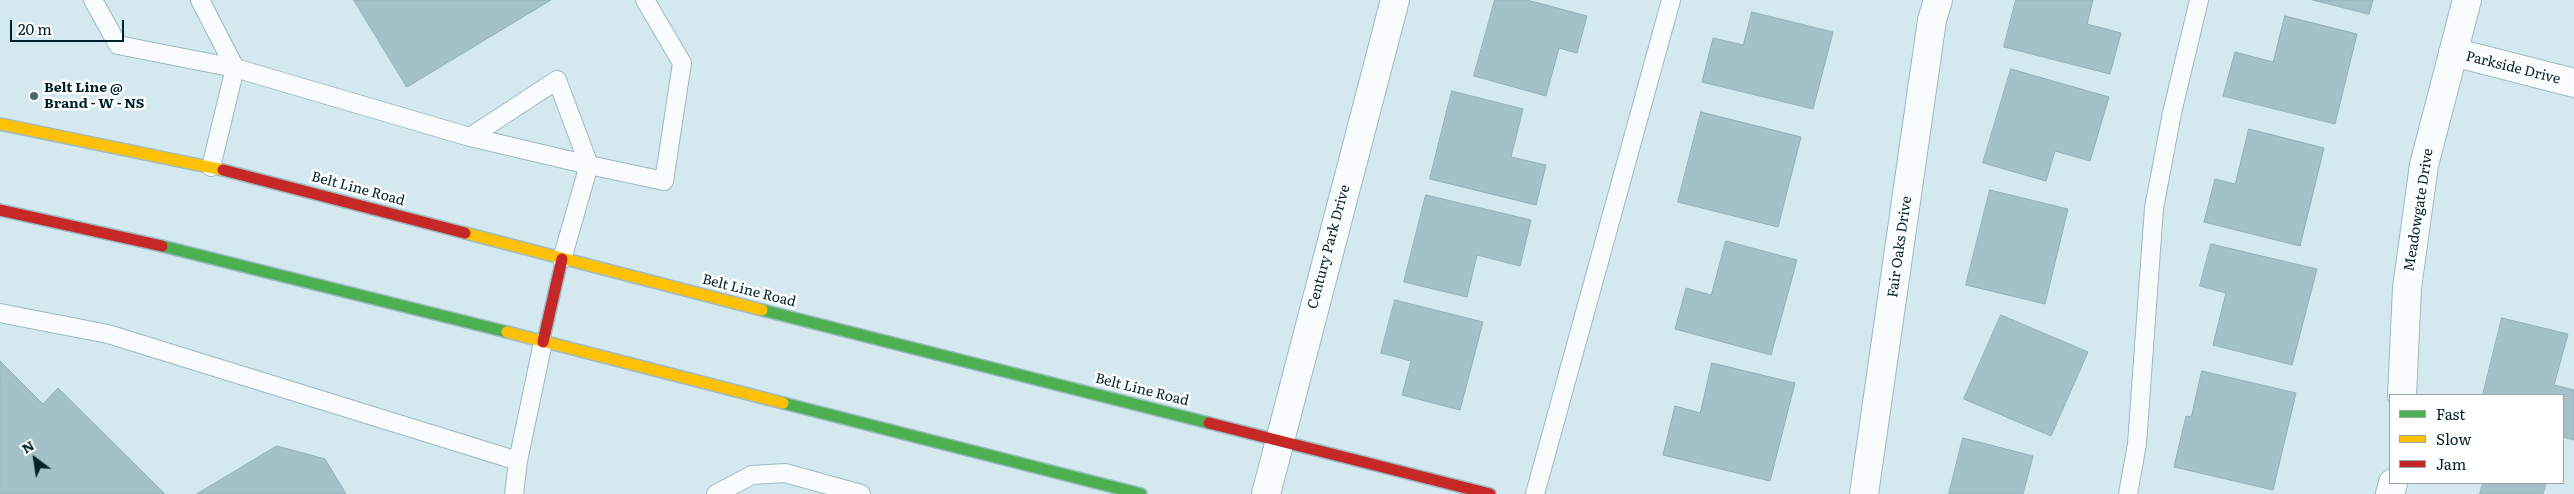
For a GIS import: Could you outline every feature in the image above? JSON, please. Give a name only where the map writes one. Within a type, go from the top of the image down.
[{"type":"main road","name":"Belt Line Road","points":[[0,124],[211,167],[562,260],[1490,494]]},
{"type":"main road","points":[[0,210],[224,260],[1141,494]]},
{"type":"main road","points":[[543,342],[562,260]]},
{"type":"street","name":"Century Park Drive","points":[[1266,494],[1278,440],[1395,0]]},
{"type":"street","name":"Fair Oaks Drive","points":[[1864,494],[1931,30],[1938,0]]},
{"type":"street","name":"Meadowgate Drive","points":[[2402,394],[2407,288],[2424,164],[2467,0]]},
{"type":"street","name":"Parkside Drive","points":[[2453,52],[2574,83]]},
{"type":"lane","points":[[93,0],[118,45],[235,68],[470,137],[664,181],[682,63],[645,0]]},
{"type":"lane","points":[[200,0],[235,68],[211,167]]},
{"type":"lane","points":[[1535,494],[1671,0]]},
{"type":"lane","points":[[2128,494],[2137,444],[2154,208],[2172,113],[2199,0]]},
{"type":"lane","points":[[470,137],[556,80],[589,165],[562,260]]},
{"type":"lane","points":[[0,313],[108,334],[518,461]]},
{"type":"lane","points":[[514,494],[518,461],[543,342]]},
{"type":"lane","points":[[716,494],[752,474],[785,473],[861,494]]},
{"type":"building","points":[[354,0],[551,0],[407,87]]},
{"type":"building","points":[[1495,0],[1527,0],[1587,16],[1577,53],[1559,48],[1546,96],[1474,76]]},
{"type":"building","points":[[2016,0],[2093,0],[2087,24],[2121,33],[2110,74],[2004,47]]},
{"type":"building","points":[[2313,0],[2373,0],[2369,14]]},
{"type":"building","points":[[1752,12],[1833,32],[1813,109],[1702,82],[1713,38],[1743,45]]},
{"type":"building","points":[[2285,16],[2357,34],[2335,124],[2223,96],[2235,52],[2273,62]]},
{"type":"building","points":[[2011,69],[2109,97],[2090,161],[2055,151],[2046,181],[1983,163]]},
{"type":"building","points":[[1452,91],[1523,109],[1511,157],[1546,165],[1536,205],[1430,179]]},
{"type":"building","points":[[1701,112],[1801,137],[1778,227],[1678,202]]},
{"type":"building","points":[[2249,129],[2324,148],[2300,246],[2204,222],[2215,179],[2235,184]]},
{"type":"building","points":[[1990,190],[2068,209],[2045,304],[1966,285]]},
{"type":"building","points":[[1426,195],[1531,220],[1520,266],[1477,255],[1467,297],[1404,282]]},
{"type":"building","points":[[1726,241],[1797,260],[1771,355],[1675,329],[1686,288],[1711,295]]},
{"type":"building","points":[[2211,244],[2317,269],[2292,365],[2213,345],[2226,293],[2200,286]]},
{"type":"building","points":[[1395,300],[1483,322],[1460,410],[1402,395],[1411,361],[1381,353]]},
{"type":"building","points":[[2001,315],[2088,352],[2051,436],[1964,399]]},
{"type":"building","points":[[2502,318],[2568,334],[2554,385],[2574,390],[2574,440],[2564,437],[2564,394],[2483,394]]},
{"type":"building","points":[[0,361],[43,404],[58,388],[165,494],[0,494]]},
{"type":"building","points":[[1712,363],[1795,383],[1770,481],[1663,455],[1675,406],[1700,413]]},
{"type":"building","points":[[2202,371],[2296,393],[2273,490],[2174,467],[2186,416],[2191,417]]},
{"type":"building","points":[[1963,438],[2033,456],[2023,494],[1949,494]]},
{"type":"building","points":[[277,446],[325,459],[346,494],[197,494]]},
{"type":"building","points":[[2483,484],[2546,484],[2543,494],[2480,494]]},
{"type":"traffic: fast","points":[[162,246],[507,332]]},
{"type":"traffic: fast","points":[[762,310],[1209,423]]},
{"type":"traffic: fast","points":[[783,403],[1141,494]]},
{"type":"traffic: slow","points":[[0,124],[223,170]]},
{"type":"traffic: slow","points":[[465,233],[762,310]]},
{"type":"traffic: slow","points":[[507,332],[783,403]]},
{"type":"traffic: jam","points":[[223,170],[465,233]]},
{"type":"traffic: jam","points":[[0,210],[162,246]]},
{"type":"traffic: jam","points":[[543,342],[562,259]]},
{"type":"traffic: jam","points":[[1209,423],[1490,494]]},
{"type":"place","name":"Belt Line @ Brand - W - NS","points":[[34,96]]}]
